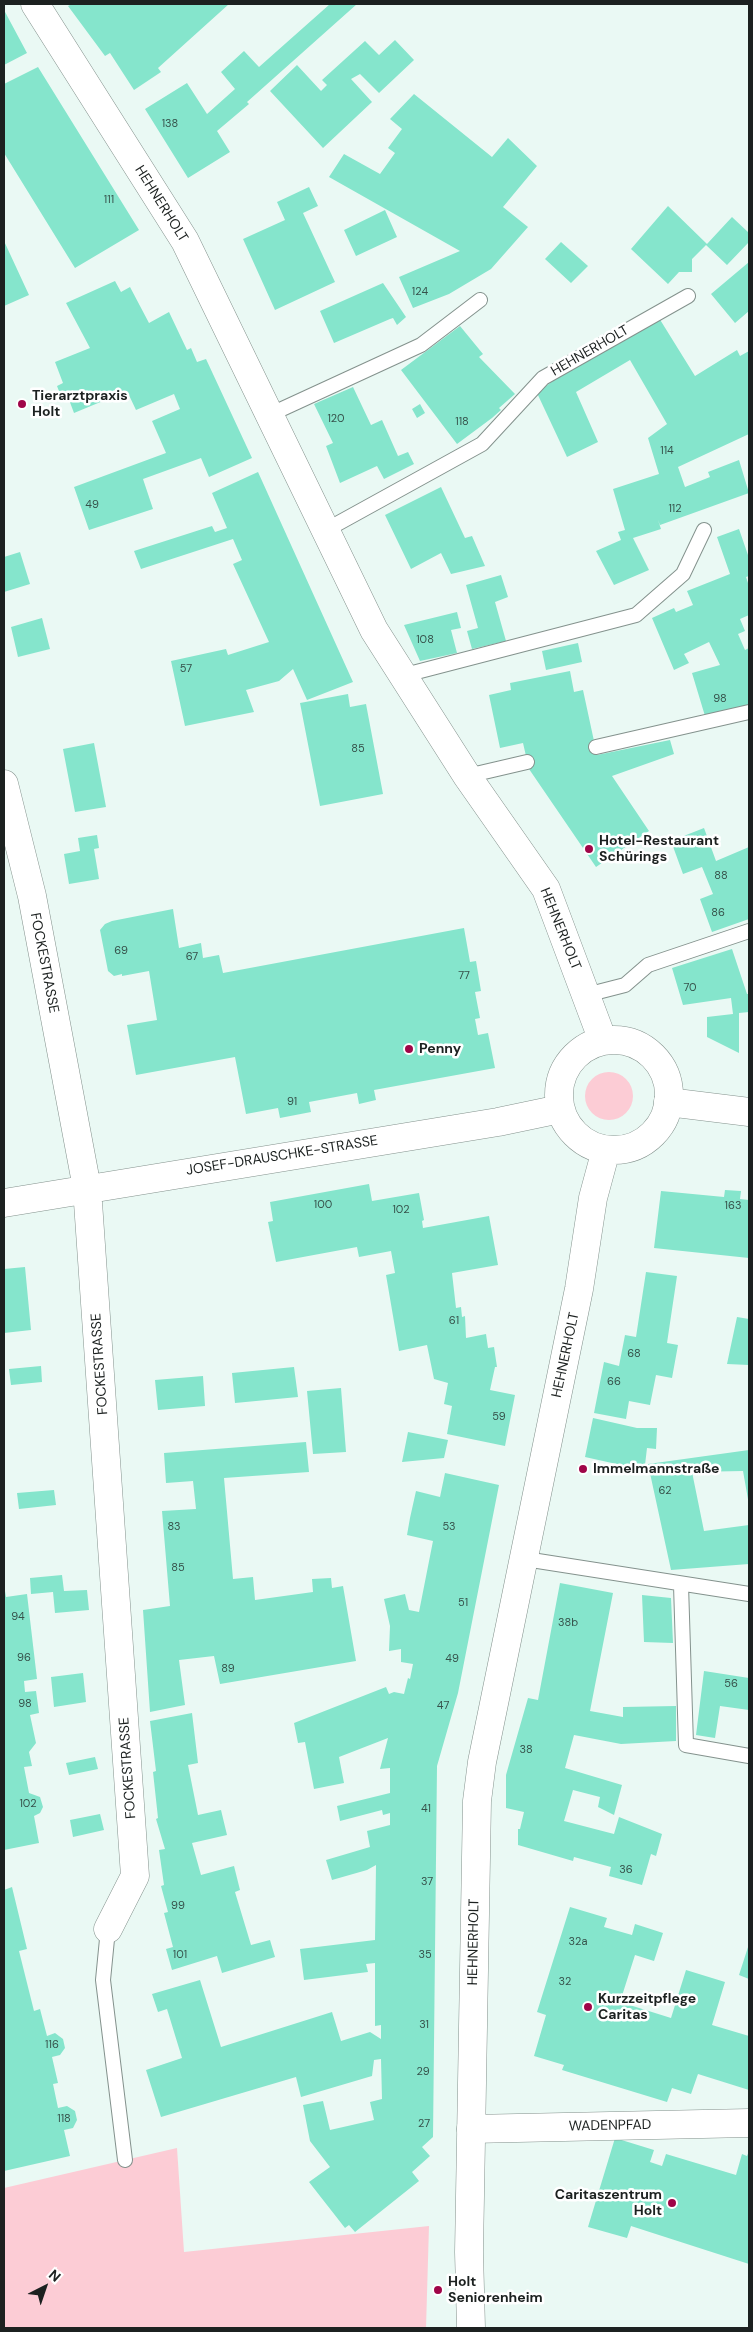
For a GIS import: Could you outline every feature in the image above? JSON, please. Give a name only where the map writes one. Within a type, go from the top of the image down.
[{"type":"street","name":"HEHNERHOLT","points":[[43,7],[185,241],[374,630],[401,676],[467,776],[546,890],[603,1041]]},
{"type":"street","name":"FOCKESTRASSE","points":[[5,795],[32,896],[87,1188],[135,1876],[108,1929]]},
{"type":"street","points":[[618,1040],[635,1045],[651,1054],[662,1070],[668,1085],[668,1102],[664,1117],[656,1130],[646,1140],[621,1150],[606,1150],[585,1143],[569,1128],[560,1109],[560,1081],[566,1067],[578,1053],[603,1041],[618,1040]]},
{"type":"street","points":[[668,1102],[749,1112]]},
{"type":"street","name":"JOSEF-DRAUSCHKE-STRASSE","points":[[4,1203],[498,1122],[560,1109]]},
{"type":"street","name":"HEHNERHOLT","points":[[470,2328],[470,2129],[477,1801],[482,1762],[579,1289],[593,1198],[606,1150]]},
{"type":"street","name":"WADENPFAD","points":[[470,2129],[749,2123]]},
{"type":"lane","name":"HEHNERHOLT","points":[[326,530],[482,444],[543,378],[688,296]]},
{"type":"lane","points":[[270,415],[420,345],[480,300]]},
{"type":"lane","points":[[401,676],[636,615],[683,574],[704,530]]},
{"type":"lane","points":[[596,748],[749,712]]},
{"type":"lane","points":[[467,776],[528,762]]},
{"type":"lane","points":[[586,995],[625,985],[648,965],[749,931]]},
{"type":"lane","points":[[525,1559],[681,1585],[749,1594]]},
{"type":"lane","points":[[681,1585],[686,1745],[749,1756]]},
{"type":"lane","points":[[108,1929],[103,1980],[125,2160]]},
{"type":"shaded area","points":[[609,1072],[618,1074],[626,1079],[631,1087],[633,1096],[631,1105],[626,1113],[618,1118],[609,1120],[600,1118],[592,1113],[587,1105],[585,1096],[587,1087],[592,1079],[600,1074]]},
{"type":"shaded area","points":[[177,2148],[184,2252],[429,2226],[426,2328],[4,2328],[4,2188]]},
{"type":"building","points":[[72,4],[229,4],[158,68],[161,72],[134,90],[110,53],[105,56],[68,6]]},
{"type":"building","points":[[330,4],[357,4],[247,102],[249,104],[217,131],[230,152],[188,178],[145,109],[187,83],[207,114],[235,89],[221,72],[244,51],[259,67]]},
{"type":"building","points":[[4,10],[27,53],[4,65]]},
{"type":"building","points":[[395,40],[414,60],[379,93],[360,74],[351,79],[372,102],[323,148],[270,91],[297,65],[321,91],[327,85],[322,80],[365,41],[379,55]]},
{"type":"building","points":[[38,67],[139,230],[75,268],[4,153],[4,84]]},
{"type":"building","points":[[414,94],[492,157],[508,138],[537,166],[503,207],[528,227],[491,269],[449,294],[413,308],[399,277],[460,251],[329,177],[344,154],[380,174],[395,153],[388,148],[402,129],[390,119]]},
{"type":"building","points":[[309,187],[318,206],[303,213],[335,282],[275,310],[243,239],[285,220],[277,202]]},
{"type":"building","points":[[668,206],[707,244],[732,217],[749,233],[749,242],[727,265],[706,245],[692,259],[692,272],[679,272],[668,284],[631,249]]},
{"type":"building","points":[[385,210],[397,237],[356,256],[344,230]]},
{"type":"building","points":[[4,241],[29,295],[4,306]]},
{"type":"building","points":[[561,242],[588,266],[571,283],[545,259]]},
{"type":"building","points":[[749,262],[749,311],[735,323],[711,294]]},
{"type":"building","points":[[115,281],[121,292],[130,287],[149,323],[169,312],[187,350],[191,348],[197,362],[206,359],[252,458],[209,477],[201,458],[143,479],[153,509],[89,530],[74,487],[166,453],[152,421],[180,409],[174,394],[136,410],[127,391],[74,413],[68,397],[62,399],[57,386],[63,383],[55,362],[90,348],[66,303]]},
{"type":"building","points":[[383,283],[406,317],[397,325],[393,318],[334,343],[320,311]]},
{"type":"building","points":[[659,318],[695,376],[737,350],[740,356],[749,351],[749,434],[678,467],[685,487],[710,477],[708,472],[739,460],[749,493],[660,525],[658,520],[661,529],[633,538],[649,570],[614,585],[596,551],[621,540],[618,532],[625,530],[613,489],[659,474],[648,438],[667,424],[630,360],[576,392],[598,442],[567,457],[537,393],[554,380]]},
{"type":"building","points":[[460,326],[483,354],[479,357],[515,394],[499,408],[501,410],[492,418],[457,444],[401,370]]},
{"type":"building","points":[[353,387],[371,425],[382,420],[398,456],[408,452],[414,464],[384,479],[377,466],[340,483],[326,446],[333,443],[314,404]]},
{"type":"building","points":[[420,404],[425,413],[417,418],[412,409]]},
{"type":"building","points":[[258,472],[353,682],[307,700],[293,669],[279,681],[246,690],[254,712],[185,726],[171,661],[226,649],[228,655],[269,642],[233,564],[242,560],[233,539],[141,569],[134,551],[212,526],[215,532],[227,528],[212,493]]},
{"type":"building","points":[[441,487],[465,538],[472,536],[485,566],[451,574],[441,553],[411,569],[385,515]]},
{"type":"building","points":[[739,529],[749,558],[749,576],[746,577],[749,586],[749,615],[740,619],[745,631],[738,634],[745,650],[749,648],[749,705],[705,716],[692,673],[720,665],[709,642],[684,654],[689,663],[674,670],[652,618],[674,608],[676,612],[693,605],[687,591],[730,574],[717,537]]},
{"type":"building","points":[[20,552],[30,584],[4,592],[4,557]]},
{"type":"building","points":[[501,575],[508,597],[495,602],[506,641],[472,649],[467,631],[478,628],[466,585]]},
{"type":"building","points":[[457,612],[461,628],[451,630],[457,653],[420,661],[404,625]]},
{"type":"building","points":[[42,618],[50,649],[18,657],[11,627]]},
{"type":"building","points":[[578,643],[582,662],[546,670],[542,651]]},
{"type":"building","points":[[570,671],[574,692],[583,690],[597,755],[670,740],[674,754],[612,776],[649,831],[596,867],[529,769],[523,743],[500,748],[489,695],[511,690],[510,683]]},
{"type":"building","points":[[348,694],[350,707],[366,704],[383,794],[320,806],[300,703]]},
{"type":"building","points":[[94,743],[106,807],[75,812],[63,749]]},
{"type":"building","points":[[704,828],[716,861],[749,847],[749,919],[712,932],[700,899],[713,894],[702,867],[683,874],[671,841]]},
{"type":"building","points":[[97,835],[99,848],[94,849],[99,879],[69,884],[64,854],[80,851],[78,838]]},
{"type":"building","points":[[173,909],[179,948],[201,943],[203,958],[219,955],[223,973],[464,928],[470,962],[476,961],[481,991],[475,992],[480,1018],[475,1019],[478,1035],[488,1033],[495,1068],[374,1090],[376,1100],[359,1104],[357,1093],[309,1102],[311,1112],[280,1118],[278,1108],[246,1114],[235,1057],[136,1075],[127,1025],[157,1020],[149,971],[114,976],[108,971],[100,930],[105,924],[112,921]]},
{"type":"building","points":[[732,949],[747,994],[749,994],[749,1012],[739,1013],[739,1053],[707,1037],[707,1017],[733,1014],[731,998],[683,1005],[672,968]]},
{"type":"building","points":[[369,1184],[372,1201],[419,1193],[424,1220],[422,1221],[423,1228],[489,1216],[498,1265],[452,1273],[456,1308],[461,1307],[462,1317],[465,1316],[466,1338],[486,1334],[488,1348],[494,1347],[497,1367],[495,1367],[490,1390],[515,1395],[505,1446],[447,1434],[452,1406],[444,1404],[448,1383],[434,1379],[427,1345],[399,1351],[386,1275],[395,1273],[391,1251],[359,1257],[357,1247],[276,1262],[268,1222],[273,1221],[270,1202]]},
{"type":"building","points":[[725,1190],[741,1191],[740,1199],[749,1200],[749,1258],[654,1248],[661,1191],[724,1197]]},
{"type":"building","points":[[25,1267],[31,1330],[4,1333],[4,1269]]},
{"type":"building","points":[[646,1272],[677,1276],[667,1343],[678,1345],[672,1378],[656,1375],[650,1405],[629,1401],[626,1419],[594,1413],[604,1362],[619,1366],[625,1335],[636,1337]]},
{"type":"building","points":[[737,1317],[749,1319],[749,1365],[727,1364]]},
{"type":"building","points":[[41,1366],[42,1382],[11,1385],[9,1369]]},
{"type":"building","points":[[294,1367],[298,1397],[235,1403],[232,1373]]},
{"type":"building","points":[[203,1376],[205,1406],[158,1410],[155,1380]]},
{"type":"building","points":[[341,1388],[346,1452],[313,1454],[307,1391]]},
{"type":"building","points":[[593,1418],[637,1428],[657,1428],[656,1449],[647,1448],[645,1465],[630,1467],[585,1457]]},
{"type":"building","points":[[408,1432],[448,1440],[444,1458],[402,1462]]},
{"type":"building","points":[[306,1442],[309,1472],[224,1478],[233,1579],[253,1577],[255,1600],[313,1592],[312,1579],[331,1578],[332,1588],[343,1586],[356,1661],[220,1684],[214,1656],[179,1660],[185,1705],[150,1712],[143,1610],[170,1606],[162,1511],[196,1509],[193,1481],[166,1483],[164,1453]]},
{"type":"building","points":[[749,1450],[749,1505],[743,1471],[692,1472],[704,1531],[749,1525],[749,1564],[671,1570],[648,1464]]},
{"type":"building","points":[[445,1473],[499,1485],[458,1693],[437,1766],[433,2137],[422,2147],[430,2156],[412,2172],[419,2181],[355,2232],[349,2225],[345,2228],[309,2182],[330,2167],[310,2141],[303,2105],[323,2101],[330,2130],[374,2120],[370,2102],[382,2099],[381,2059],[374,2060],[372,2076],[301,2097],[296,2077],[161,2117],[146,2070],[182,2058],[167,2009],[158,2012],[152,1994],[200,1980],[221,2047],[332,2012],[341,2041],[370,2032],[381,2039],[381,2025],[375,2026],[375,1963],[366,1964],[368,1972],[304,1980],[300,1949],[375,1940],[376,1865],[367,1870],[332,1880],[326,1860],[370,1847],[367,1831],[390,1825],[390,1813],[383,1815],[382,1810],[340,1821],[337,1806],[390,1793],[390,1768],[380,1769],[388,1738],[339,1757],[344,1783],[314,1789],[305,1742],[298,1743],[294,1723],[386,1687],[389,1694],[394,1692],[404,1694],[413,1664],[401,1662],[401,1649],[389,1651],[390,1626],[384,1599],[405,1594],[409,1610],[419,1612],[433,1541],[407,1535],[410,1518],[416,1491],[440,1497]]},
{"type":"building","points":[[54,1490],[56,1505],[19,1509],[17,1493]]},
{"type":"building","points":[[62,1575],[64,1591],[87,1590],[89,1610],[55,1613],[53,1592],[31,1594],[30,1578]]},
{"type":"building","points":[[560,1583],[613,1593],[590,1711],[623,1717],[623,1707],[676,1706],[676,1741],[621,1744],[574,1735],[565,1768],[622,1785],[614,1815],[598,1807],[600,1797],[573,1790],[564,1821],[614,1834],[619,1817],[662,1834],[656,1856],[651,1854],[642,1885],[609,1876],[611,1867],[574,1857],[573,1861],[518,1845],[518,1829],[520,1829],[524,1812],[506,1808],[506,1775],[528,1698],[538,1700]]},
{"type":"building","points":[[4,1585],[6,1597],[27,1594],[37,1679],[24,1681],[25,1692],[36,1691],[39,1713],[30,1715],[36,1743],[29,1752],[32,1766],[24,1767],[29,1793],[40,1797],[43,1807],[40,1813],[34,1816],[39,1843],[4,1850]]},
{"type":"building","points":[[642,1595],[671,1598],[673,1643],[644,1642]]},
{"type":"building","points":[[704,1671],[749,1678],[749,1710],[720,1706],[715,1738],[696,1735]]},
{"type":"building","points":[[83,1673],[86,1702],[54,1707],[51,1677]]},
{"type":"building","points":[[192,1713],[198,1763],[188,1765],[198,1815],[221,1810],[227,1835],[192,1843],[201,1875],[234,1866],[240,1890],[235,1892],[251,1945],[270,1940],[275,1957],[222,1973],[217,1956],[172,1970],[166,1949],[173,1947],[164,1913],[168,1912],[161,1886],[164,1885],[159,1850],[165,1849],[156,1819],[158,1818],[153,1772],[156,1771],[150,1721]]},
{"type":"building","points":[[95,1757],[98,1769],[69,1775],[66,1763]]},
{"type":"building","points":[[100,1814],[104,1830],[73,1837],[70,1820]]},
{"type":"building","points":[[12,1887],[27,1949],[19,1951],[34,2011],[40,2009],[47,2036],[55,2033],[63,2039],[65,2048],[60,2055],[52,2057],[58,2083],[53,2084],[58,2108],[67,2106],[75,2111],[77,2120],[73,2128],[64,2130],[70,2156],[4,2171],[4,1890]]},
{"type":"building","name":"Kurzzeitpflege Caritas","points":[[570,1907],[607,1918],[604,1927],[632,1935],[635,1924],[663,1933],[654,1961],[635,1955],[620,2002],[671,2018],[686,1970],[725,1982],[712,2025],[749,2036],[749,2090],[698,2074],[691,2094],[672,2088],[667,2102],[562,2070],[564,2065],[534,2056],[546,2015],[537,2012]]},
{"type":"building","points":[[749,1944],[749,1979],[739,1975]]},
{"type":"building","name":"Caritaszentrum Holt","points":[[615,2138],[654,2150],[650,2162],[662,2166],[666,2154],[736,2175],[742,2154],[747,2156],[749,2151],[749,2264],[631,2226],[627,2238],[588,2227]]},
{"type":"place","name":"Tierarztpraxis Holt","points":[[22,404]]},
{"type":"place","name":"Hotel-Restaurant Schürings","points":[[589,849]]},
{"type":"place","name":"Penny","points":[[409,1049]]},
{"type":"place","name":"Immelmannstraße","points":[[583,1469]]},
{"type":"place","name":"Kurzzeitpflege Caritas","points":[[588,2007]]},
{"type":"place","name":"Caritaszentrum Holt","points":[[672,2203]]},
{"type":"place","name":"Holt Seniorenheim","points":[[438,2290]]}]
